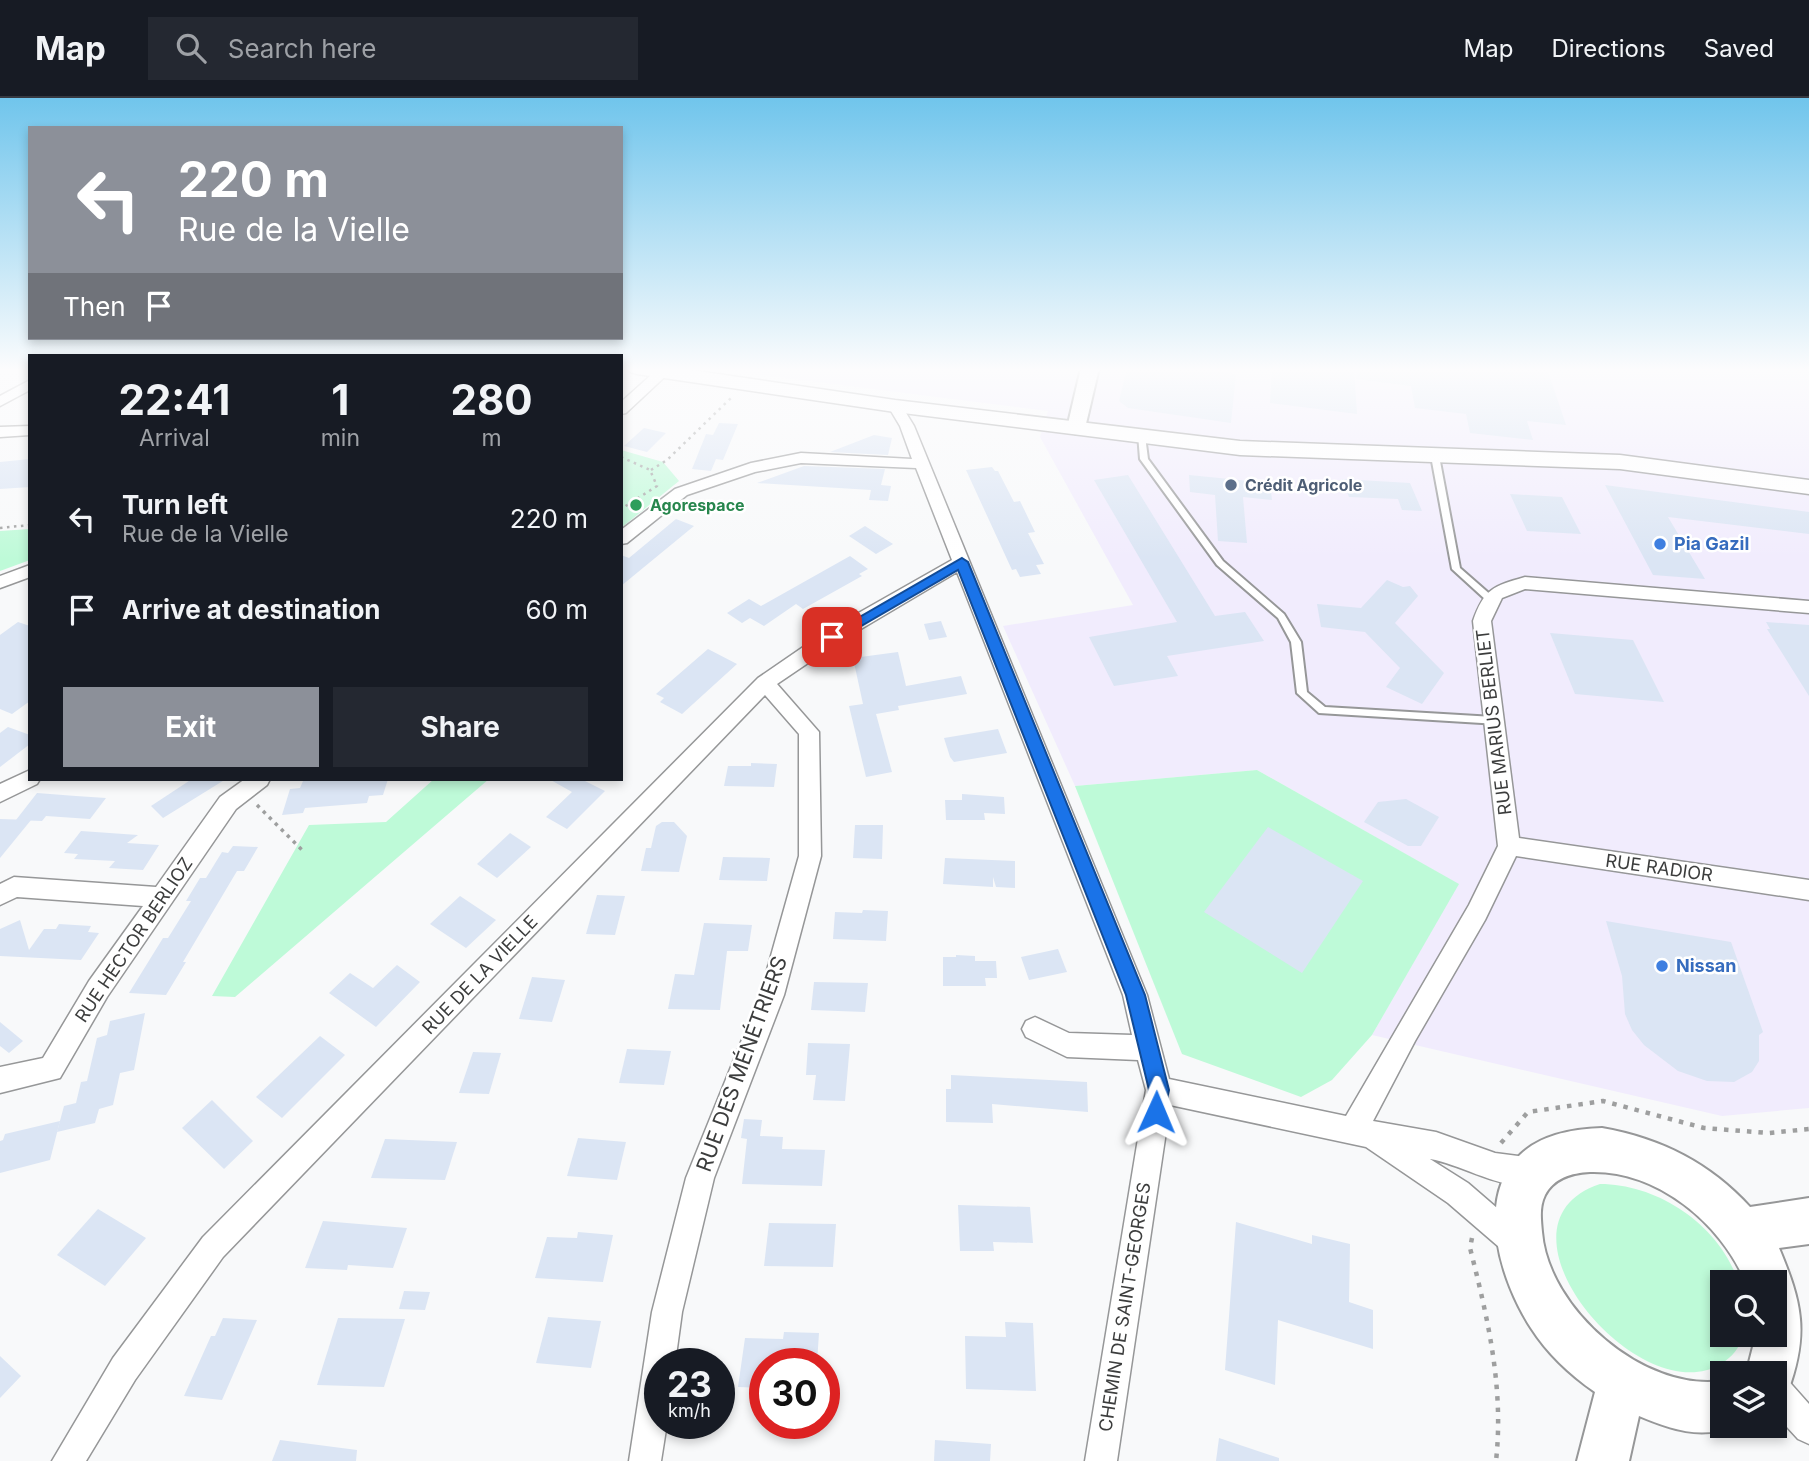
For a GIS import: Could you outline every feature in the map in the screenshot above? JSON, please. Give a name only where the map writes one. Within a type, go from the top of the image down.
[{"type":"main road","points":[[1105,432],[1275,450],[1631,463],[1809,487]]},
{"type":"main road","points":[[1710,1408],[1665,1402],[1622,1383],[1585,1354],[1554,1320],[1532,1283],[1520,1246],[1517,1217],[1522,1192],[1534,1172],[1558,1154],[1591,1147],[1628,1152],[1668,1169],[1707,1195],[1741,1231],[1766,1270]]},
{"type":"main road","points":[[1741,1231],[1809,1221]]},
{"type":"main road","points":[[1603,1461],[1622,1383]]},
{"type":"street","name":"CHEMIN DE SAINT-GEORGES","points":[[910,432],[1135,995],[1159,1090],[1101,1461]]},
{"type":"street","points":[[623,537],[681,492],[751,468],[801,458],[922,464]]},
{"type":"street","name":"RUE DE LA VIELLE","points":[[68,1461],[124,1369],[214,1247],[765,683],[832,637],[962,562]]},
{"type":"street","points":[[0,582],[28,572]]},
{"type":"street","points":[[1489,598],[1503,589],[1525,583],[1809,607]]},
{"type":"street","name":"RUE MARIUS BERLIET","points":[[1360,1133],[1372,1100],[1403,1038],[1497,876],[1509,846],[1482,621],[1489,598]]},
{"type":"street","name":"RUE DES MÉNÉTRIERS","points":[[645,1461],[667,1311],[700,1178],[772,995],[810,856],[809,732],[765,683]]},
{"type":"street","points":[[0,794],[28,779]]},
{"type":"street","name":"RUE HECTOR BERLIOZ","points":[[0,1080],[51,1069],[98,989],[228,803],[251,785]]},
{"type":"street","name":"RUE RADIOR","points":[[1509,846],[1809,890]]},
{"type":"street","points":[[0,895],[14,887],[162,897]]},
{"type":"street","points":[[1035,1030],[1067,1045],[1149,1048]]},
{"type":"street","points":[[1159,1090],[1360,1133],[1436,1146],[1484,1163],[1534,1172]]},
{"type":"street","points":[[1360,1133],[1458,1193],[1520,1246]]},
{"type":"street","points":[[1787,1403],[1809,1428]]},
{"type":"lane","points":[[1141,436],[1144,458],[1220,563],[1281,616],[1296,642],[1302,693],[1323,710],[1494,720]]},
{"type":"lane","points":[[1435,456],[1456,569],[1489,598]]},
{"type":"path","points":[[651,470],[667,460],[697,432]]},
{"type":"path","points":[[623,458],[651,470],[657,476],[657,486],[623,508]]},
{"type":"path","points":[[0,528],[28,525]]},
{"type":"path","points":[[251,785],[303,850]]},
{"type":"path","points":[[1484,1163],[1528,1112],[1603,1101],[1704,1128],[1769,1133],[1809,1129]]},
{"type":"path","points":[[1478,1210],[1470,1248],[1497,1373],[1499,1445],[1496,1461]]},
{"type":"shaded area","points":[[1042,432],[1809,432],[1809,1108],[1722,1116],[1372,1035],[1458,884],[1257,770],[1075,786],[1003,626],[1133,605],[1040,437]]},
{"type":"green space","name":"Agorespace","points":[[623,451],[663,462],[679,481],[623,526]]},
{"type":"green space","points":[[28,529],[28,561],[0,571],[0,531]]},
{"type":"green space","points":[[1257,770],[1459,884],[1372,1035],[1332,1080],[1301,1097],[1182,1054],[1075,786]]},
{"type":"green space","points":[[432,781],[487,781],[235,997],[212,996],[309,825],[386,822]]},
{"type":"green space","points":[[1600,1184],[1622,1186],[1644,1191],[1664,1200],[1702,1226],[1717,1243],[1733,1270],[1710,1270],[1710,1347],[1738,1347],[1732,1355],[1725,1361],[1710,1361],[1710,1367],[1687,1372],[1650,1363],[1615,1340],[1584,1308],[1563,1272],[1556,1236],[1567,1205]]},
{"type":"building","points":[[640,432],[666,433],[647,452],[624,446]]},
{"type":"building","points":[[715,432],[735,432],[723,460],[716,459],[711,471],[692,469],[706,434],[713,435]]},
{"type":"building","points":[[1530,432],[1533,440],[1470,433]]},
{"type":"building","points":[[874,435],[892,438],[888,455],[830,452]]},
{"type":"building","points":[[28,459],[28,487],[0,489],[0,462]]},
{"type":"building","points":[[804,466],[885,469],[881,485],[891,486],[888,501],[869,500],[871,490],[757,483]]},
{"type":"building","points":[[992,467],[998,471],[1014,502],[1020,501],[1035,532],[1028,533],[1044,564],[1036,565],[1041,574],[1020,577],[1016,569],[1012,570],[966,470]]},
{"type":"building","points":[[1128,475],[1215,616],[1245,612],[1264,641],[1167,656],[1178,676],[1114,686],[1089,637],[1177,622],[1094,480]]},
{"type":"building","points":[[1189,475],[1270,483],[1272,500],[1243,497],[1247,543],[1218,541],[1215,495],[1190,492]]},
{"type":"building","points":[[1342,479],[1410,483],[1422,511],[1402,510],[1398,499],[1349,497]]},
{"type":"building","name":"Pia Gazil","points":[[1605,485],[1809,512],[1809,534],[1668,517],[1705,579],[1653,575]]},
{"type":"building","points":[[1510,494],[1562,497],[1581,534],[1527,531]]},
{"type":"building","points":[[676,519],[694,526],[623,584],[623,556],[629,558]]},
{"type":"building","points":[[865,526],[893,544],[876,554],[849,536]]},
{"type":"building","points":[[850,556],[868,569],[859,574],[862,576],[803,609],[796,604],[764,626],[750,618],[742,623],[727,613],[749,599],[761,606]]},
{"type":"building","points":[[1387,580],[1403,587],[1410,586],[1418,596],[1395,623],[1444,673],[1422,704],[1386,687],[1400,668],[1365,632],[1321,627],[1317,604],[1361,608]]},
{"type":"building","points":[[941,621],[947,637],[929,640],[924,624]]},
{"type":"building","points":[[18,622],[28,625],[28,702],[12,714],[0,709],[0,635]]},
{"type":"building","points":[[1766,622],[1809,625],[1809,696],[1767,629],[1770,629]]},
{"type":"building","points":[[1550,633],[1633,640],[1664,702],[1575,694]]},
{"type":"building","points":[[708,649],[737,664],[682,714],[660,702],[664,698],[656,694]]},
{"type":"building","points":[[898,652],[906,686],[961,676],[967,694],[898,706],[899,710],[876,714],[892,772],[866,777],[849,706],[863,704],[853,658]]},
{"type":"building","points":[[8,727],[28,734],[28,746],[0,767],[0,733]]},
{"type":"building","points":[[998,729],[1007,753],[954,762],[950,757],[944,738]]},
{"type":"building","points":[[751,763],[777,764],[774,787],[724,786],[728,766],[751,766]]},
{"type":"building","points":[[189,781],[223,781],[163,818],[151,806]]},
{"type":"building","points":[[303,781],[387,781],[383,795],[369,796],[367,803],[305,808],[303,813],[282,815],[290,789],[300,788]]},
{"type":"building","points":[[553,781],[585,781],[605,791],[567,829],[546,817],[572,792]]},
{"type":"building","points":[[37,793],[106,798],[90,819],[46,816],[42,821],[16,820]]},
{"type":"building","points":[[962,794],[1004,797],[1005,814],[984,813],[985,820],[946,820],[945,800],[962,800]]},
{"type":"building","points":[[1406,799],[1439,817],[1421,846],[1408,846],[1364,822],[1378,802]]},
{"type":"building","points":[[0,819],[31,820],[0,858]]},
{"type":"building","points":[[662,822],[674,822],[687,836],[679,872],[641,871],[646,848],[651,848],[656,826]]},
{"type":"building","points":[[855,825],[883,825],[882,859],[853,858]]},
{"type":"building","points":[[1268,827],[1363,881],[1302,973],[1204,912]]},
{"type":"building","points":[[81,831],[138,835],[127,843],[159,845],[143,870],[109,868],[115,861],[74,859],[78,854],[64,853]]},
{"type":"building","points":[[510,833],[531,847],[497,878],[477,864]]},
{"type":"building","points":[[233,846],[258,847],[244,871],[237,871],[166,995],[129,993],[163,938],[168,938],[191,901],[186,901],[200,878],[206,878],[222,852],[228,853]]},
{"type":"building","points":[[723,857],[770,858],[767,881],[719,880]]},
{"type":"building","points":[[945,858],[1015,861],[1015,888],[996,887],[993,877],[993,887],[943,884]]},
{"type":"building","points":[[597,895],[625,896],[615,935],[586,934]]},
{"type":"building","points":[[460,896],[496,920],[466,948],[430,924]]},
{"type":"building","points":[[863,910],[888,911],[886,941],[833,939],[835,912],[862,913]]},
{"type":"building","points":[[20,920],[29,950],[44,929],[56,929],[59,924],[91,926],[88,932],[99,933],[81,960],[0,956],[0,929]]},
{"type":"building","points":[[1606,921],[1731,942],[1763,1032],[1759,1035],[1759,1061],[1752,1072],[1734,1082],[1707,1081],[1678,1071],[1644,1045],[1632,1030],[1625,1014],[1622,976]]},
{"type":"building","points":[[704,923],[752,925],[748,951],[727,951],[720,1010],[668,1009],[675,974],[694,975]]},
{"type":"building","points":[[1058,949],[1067,972],[1029,980],[1021,957]]},
{"type":"building","points":[[975,956],[975,961],[996,961],[997,978],[985,978],[986,986],[943,986],[943,957]]},
{"type":"building","points":[[397,965],[420,982],[376,1027],[329,993],[350,973],[373,988]]},
{"type":"building","points":[[532,977],[565,980],[552,1022],[519,1019]]},
{"type":"building","points":[[814,982],[868,983],[865,1012],[811,1010]]},
{"type":"building","points":[[145,1013],[134,1070],[120,1073],[113,1105],[99,1109],[95,1123],[57,1132],[64,1106],[76,1103],[81,1082],[87,1081],[97,1038],[107,1035],[110,1021]]},
{"type":"building","points":[[0,1022],[23,1041],[9,1053],[0,1046]]},
{"type":"building","points":[[320,1036],[345,1055],[282,1118],[256,1097]]},
{"type":"building","points":[[808,1043],[850,1044],[845,1101],[813,1100],[816,1075],[806,1075]]},
{"type":"building","points":[[627,1049],[671,1051],[664,1085],[619,1083]]},
{"type":"building","points":[[473,1052],[501,1053],[489,1094],[459,1093]]},
{"type":"building","points":[[951,1075],[1087,1082],[1088,1112],[992,1104],[993,1123],[946,1122],[946,1089],[951,1089]]},
{"type":"building","points":[[212,1100],[253,1141],[224,1169],[182,1128]]},
{"type":"building","points":[[744,1119],[762,1120],[760,1136],[783,1137],[782,1149],[825,1150],[822,1186],[742,1184],[747,1139],[741,1138]]},
{"type":"building","points":[[60,1121],[50,1160],[0,1173],[0,1141],[5,1134]]},
{"type":"building","points":[[578,1138],[626,1142],[617,1180],[567,1176]]},
{"type":"building","points":[[385,1139],[457,1142],[445,1180],[371,1178]]},
{"type":"building","points":[[958,1205],[1030,1207],[1033,1243],[993,1242],[994,1251],[960,1251]]},
{"type":"building","points":[[98,1209],[146,1238],[105,1286],[57,1255]]},
{"type":"building","points":[[323,1221],[407,1228],[393,1268],[348,1265],[347,1270],[305,1268]]},
{"type":"building","points":[[1236,1222],[1312,1244],[1312,1235],[1350,1244],[1349,1302],[1373,1310],[1373,1349],[1278,1320],[1275,1385],[1225,1370]]},
{"type":"building","points":[[769,1223],[836,1224],[833,1267],[764,1266]]},
{"type":"building","points":[[578,1232],[613,1235],[603,1282],[535,1278],[547,1237],[577,1238]]},
{"type":"building","points":[[404,1291],[430,1292],[425,1310],[399,1309]]},
{"type":"building","points":[[548,1317],[601,1321],[591,1368],[536,1363]]},
{"type":"building","points":[[223,1318],[257,1320],[222,1400],[184,1396],[211,1336],[215,1336]]},
{"type":"building","points":[[338,1318],[405,1319],[384,1387],[317,1385]]},
{"type":"building","points":[[1005,1322],[1033,1323],[1036,1391],[966,1389],[965,1336],[1006,1337]]},
{"type":"building","points":[[784,1332],[819,1333],[818,1348],[749,1348],[749,1387],[738,1387],[745,1338],[783,1339]]},
{"type":"building","points":[[0,1356],[21,1376],[0,1398]]},
{"type":"building","points":[[1219,1438],[1279,1458],[1279,1461],[1216,1461]]},
{"type":"building","points":[[280,1440],[357,1450],[356,1461],[272,1461]]},
{"type":"building","points":[[935,1440],[991,1444],[990,1461],[934,1461]]},
{"type":"place","name":"Crédit Agricole","points":[[1231,485]]},
{"type":"place","name":"Agorespace","points":[[636,505]]},
{"type":"place","name":"Pia Gazil","points":[[1660,544]]},
{"type":"place","name":"Nissan","points":[[1662,966]]},
{"type":"route","points":[[832,637],[962,562],[1135,995],[1159,1090],[1156,1112]]}]
